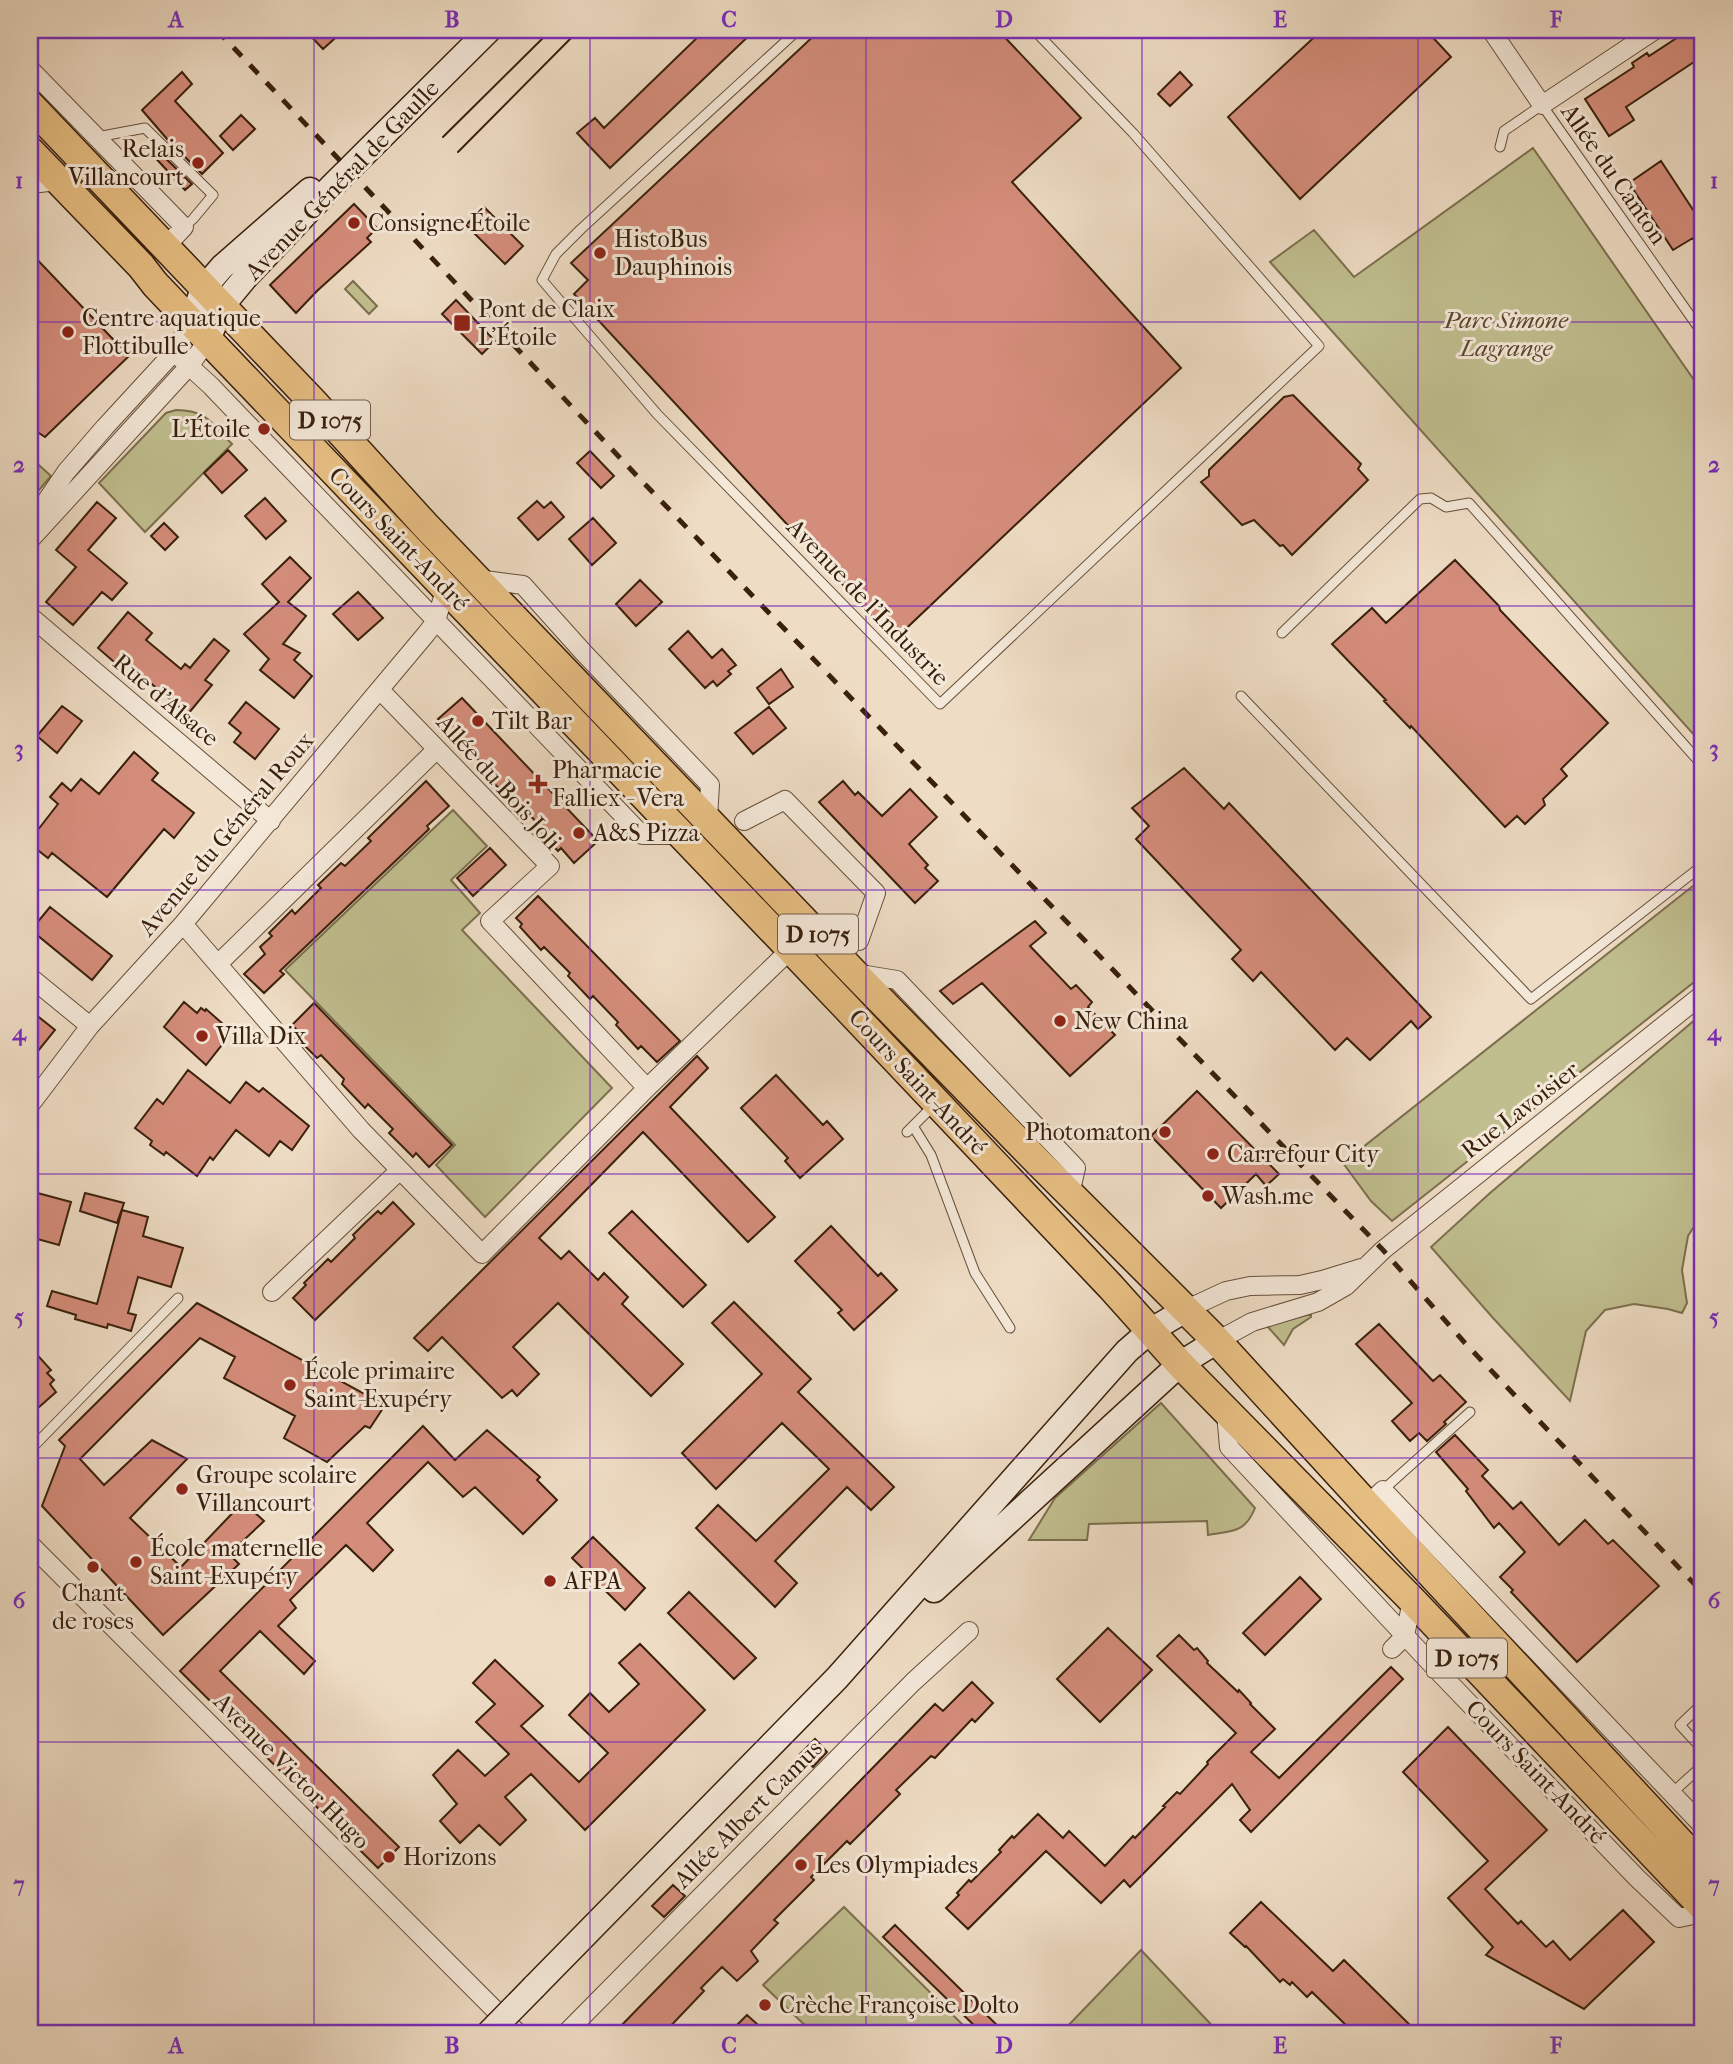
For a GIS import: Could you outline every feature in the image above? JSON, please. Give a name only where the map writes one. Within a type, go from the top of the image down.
[{"type":"main road","name":"Avenue Général de Gaulle","points":[[199,331],[222,267],[342,163],[477,30]]},
{"type":"main road","name":"Avenue Général de Gaulle","points":[[212,298],[245,278],[333,185],[489,30]]},
{"type":"main road","name":"Cours Saint-André","points":[[30,105],[315,404],[477,579],[854,973],[1073,1181],[1187,1310],[1375,1498],[1643,1803],[1703,1867]]},
{"type":"main road","name":"Cours Saint-André","points":[[30,151],[937,1103],[1226,1413],[1412,1601],[1703,1907]]},
{"type":"main road","points":[[488,2034],[837,1678],[1128,1351],[1150,1331],[1187,1310]]},
{"type":"main road","points":[[837,1678],[1180,1364],[1217,1341]]},
{"type":"street","points":[[1491,30],[1542,105],[1656,30]]},
{"type":"street","points":[[30,69],[184,227],[164,248]]},
{"type":"street","points":[[64,140],[95,138]]},
{"type":"street","points":[[30,184],[58,181]]},
{"type":"street","points":[[30,525],[74,463],[174,352],[199,331]]},
{"type":"street","points":[[30,540],[190,365],[199,331]]},
{"type":"street","name":"Cours Saint-André","points":[[174,352],[190,365],[642,835],[683,835]]},
{"type":"street","name":"Cours Saint-André","points":[[477,579],[523,585],[710,785],[708,818]]},
{"type":"street","name":"Avenue du Général Roux","points":[[30,1105],[90,1026],[183,924],[271,821],[436,621],[446,587]]},
{"type":"street","name":"Rue d'Alsace","points":[[30,616],[271,821]]},
{"type":"street","points":[[542,646],[583,652]]},
{"type":"street","name":"Allée du Bois Joli","points":[[380,690],[550,866],[490,921],[647,1088]]},
{"type":"street","points":[[218,964],[437,749]]},
{"type":"street","points":[[744,821],[785,800],[876,893],[859,941]]},
{"type":"street","points":[[183,924],[361,1130],[482,1254],[647,1088],[791,949]]},
{"type":"street","points":[[30,977],[90,1026]]},
{"type":"street","name":"Rue Lavoisier","points":[[1217,1341],[1252,1322],[1318,1303],[1346,1286],[1383,1250],[1703,994]]},
{"type":"street","points":[[272,1292],[400,1170]]},
{"type":"street","name":"Rue Lavoisier","points":[[1187,1310],[1226,1291],[1250,1286],[1300,1285],[1367,1266]]},
{"type":"street","name":"Cours Saint-André","points":[[1226,1413],[1229,1447],[1399,1642],[1679,1918],[1703,1913]]},
{"type":"street","name":"Cours Saint-André","points":[[1375,1498],[1651,1770],[1703,1826]]},
{"type":"street","name":"Avenue Victor Hugo","points":[[30,1544],[519,2034]]},
{"type":"street","points":[[1399,1642],[1412,1601]]},
{"type":"street","name":"Allée Albert Camus","points":[[565,2034],[913,1682],[969,1631]]},
{"type":"street","points":[[1643,1803],[1651,1770]]},
{"type":"lane","name":"Avenue de l'Industrie","points":[[798,30],[581,229],[556,254],[541,280],[657,414],[940,704],[1319,346],[1133,133],[1034,30]]},
{"type":"lane","points":[[1500,147],[1504,131],[1542,105]]},
{"type":"lane","name":"Allée du Canton","points":[[1542,105],[1703,334]]},
{"type":"lane","points":[[95,138],[145,128],[163,143],[212,195],[184,227]]},
{"type":"lane","points":[[1282,633],[1420,499],[1431,498],[1446,507],[1469,503],[1703,766]]},
{"type":"lane","points":[[1241,696],[1531,999],[1703,865]]},
{"type":"lane","points":[[937,1103],[910,1129],[931,1155],[975,1273],[1010,1328]]},
{"type":"lane","points":[[30,1450],[178,1298]]},
{"type":"lane","points":[[1375,1498],[1470,1412]]},
{"type":"lane","points":[[1703,1703],[1681,1726],[1703,1750]]},
{"type":"lane","points":[[1672,1793],[1703,1765]]},
{"type":"green space","name":"Parc Simone Lagrange","points":[[1533,148],[1703,393],[1703,745],[1270,262],[1314,230],[1354,277]]},
{"type":"green space","points":[[353,281],[377,306],[369,314],[345,289]]},
{"type":"green space","points":[[176,410],[202,415],[232,444],[145,532],[99,483],[166,413]]},
{"type":"green space","points":[[30,457],[51,476],[34,496],[30,493]]},
{"type":"green space","points":[[453,810],[487,846],[451,880],[480,913],[462,930],[612,1088],[485,1217],[436,1165],[455,1145],[285,970]]},
{"type":"green space","points":[[1703,878],[1703,975],[1392,1221],[1371,1201],[1343,1163]]},
{"type":"green space","points":[[1703,1013],[1703,1212],[1688,1236],[1682,1270],[1687,1303],[1682,1313],[1634,1304],[1605,1310],[1586,1331],[1570,1401],[1431,1247],[1490,1193]]},
{"type":"green space","points":[[1307,1315],[1311,1317],[1293,1329],[1284,1345],[1267,1326]]},
{"type":"green space","points":[[1161,1403],[1255,1508],[1247,1522],[1237,1529],[1208,1535],[1207,1521],[1089,1524],[1087,1540],[1029,1540],[1055,1498]]},
{"type":"green space","points":[[844,1907],[972,2034],[814,2034],[763,1985]]},
{"type":"green space","points":[[1141,1950],[1220,2034],[1060,2034]]},
{"type":"building","points":[[305,30],[344,30],[323,49]]},
{"type":"building","points":[[705,30],[755,30],[610,168],[577,133],[595,118],[604,128]]},
{"type":"building","points":[[820,30],[998,30],[1081,118],[1012,182],[1181,368],[894,640],[574,294],[588,280],[571,263]]},
{"type":"building","points":[[1322,30],[1426,30],[1451,57],[1300,199],[1228,117]]},
{"type":"building","points":[[1689,30],[1703,30],[1703,56],[1626,107],[1634,120],[1609,136],[1585,99],[1634,67],[1632,63],[1647,53],[1649,56]]},
{"type":"building","points":[[182,72],[192,84],[175,101],[223,153],[202,174],[142,110]]},
{"type":"building","points":[[1180,72],[1192,85],[1170,106],[1158,94]]},
{"type":"building","points":[[241,115],[255,129],[233,150],[220,136]]},
{"type":"building","points":[[156,149],[192,184],[185,190],[151,153]]},
{"type":"building","points":[[1661,161],[1703,225],[1703,254],[1693,238],[1673,250],[1629,183]]},
{"type":"building","points":[[354,204],[377,228],[367,238],[371,242],[296,313],[270,285]]},
{"type":"building","points":[[484,207],[523,246],[505,264],[466,225]]},
{"type":"building","name":"Centre aquatique Flottibulle","points":[[30,252],[129,356],[45,437],[30,427]]},
{"type":"building","points":[[456,300],[495,341],[482,354],[442,314]]},
{"type":"building","points":[[1293,395],[1361,464],[1358,469],[1368,480],[1292,555],[1254,520],[1242,525],[1201,482],[1209,476],[1209,470],[1284,397]]},
{"type":"building","points":[[228,450],[247,470],[222,493],[204,473]]},
{"type":"building","points":[[590,451],[614,476],[601,488],[577,463]]},
{"type":"building","points":[[265,498],[286,521],[266,539],[245,516]]},
{"type":"building","points":[[537,501],[544,508],[551,502],[564,517],[538,540],[518,518]]},
{"type":"building","points":[[97,502],[116,518],[88,550],[127,583],[112,600],[102,592],[73,625],[46,602],[76,567],[56,550]]},
{"type":"building","points":[[593,518],[616,543],[592,565],[569,539]]},
{"type":"building","points":[[164,523],[178,537],[165,550],[151,536]]},
{"type":"building","points":[[290,557],[311,578],[288,602],[306,616],[283,644],[300,653],[294,660],[312,676],[294,698],[260,670],[269,659],[244,634],[279,602],[262,584]]},
{"type":"building","points":[[1455,560],[1608,723],[1561,769],[1567,776],[1543,799],[1545,805],[1525,824],[1517,816],[1505,827],[1332,644],[1372,608],[1386,623]]},
{"type":"building","points":[[640,580],[662,602],[636,626],[616,604]]},
{"type":"building","points":[[358,592],[383,618],[358,640],[333,614]]},
{"type":"building","points":[[128,612],[152,633],[146,640],[181,669],[185,664],[190,668],[214,639],[229,651],[205,680],[212,685],[188,714],[125,662],[121,668],[98,648]]},
{"type":"building","points":[[688,631],[712,658],[722,649],[736,665],[728,671],[731,674],[717,686],[713,681],[705,688],[669,649]]},
{"type":"building","points":[[781,669],[793,687],[769,704],[757,688]]},
{"type":"building","points":[[462,698],[598,841],[574,863],[561,848],[558,851],[536,828],[539,825],[515,799],[512,802],[488,777],[491,774],[468,749],[465,752],[443,729],[446,726],[438,719]]},
{"type":"building","points":[[246,702],[279,729],[255,759],[234,742],[241,733],[229,723]]},
{"type":"building","points":[[62,706],[82,721],[57,753],[37,736]]},
{"type":"building","points":[[769,707],[786,728],[753,754],[735,733]]},
{"type":"building","points":[[134,752],[158,773],[152,780],[194,813],[174,838],[164,829],[107,897],[52,853],[48,858],[30,844],[30,840],[58,804],[50,797],[62,783],[71,791],[81,779],[99,794]]},
{"type":"building","points":[[1184,768],[1224,809],[1229,803],[1431,1017],[1418,1029],[1411,1021],[1370,1060],[1347,1038],[1335,1050],[1261,972],[1253,981],[1232,959],[1241,950],[1136,839],[1149,826],[1132,808]]},
{"type":"building","points":[[426,781],[449,806],[427,826],[429,829],[280,971],[284,974],[264,993],[244,974],[265,954],[260,947],[272,936],[269,933],[292,910],[295,914],[321,888],[318,885],[341,863],[345,866],[371,841],[368,838]]},
{"type":"building","points":[[843,781],[855,795],[858,792],[882,816],[910,789],[937,817],[909,844],[928,865],[925,868],[938,881],[915,903],[819,802]]},
{"type":"building","points":[[490,848],[506,865],[473,896],[457,878]]},
{"type":"building","points":[[538,896],[680,1041],[657,1062],[641,1046],[638,1049],[616,1025],[618,1022],[593,996],[590,999],[568,976],[570,973],[544,947],[541,950],[520,927],[522,924],[516,918]]},
{"type":"building","points":[[50,907],[112,956],[92,980],[31,930]]},
{"type":"building","name":"New China","points":[[1035,921],[1046,933],[1030,946],[1071,989],[1076,985],[1092,1002],[1088,1007],[1115,1035],[1070,1076],[982,983],[953,1004],[940,991]]},
{"type":"building","name":"Villa Dix","points":[[184,1002],[197,1013],[201,1008],[205,1011],[206,1009],[232,1032],[206,1065],[164,1027]]},
{"type":"building","points":[[314,1003],[452,1145],[429,1167],[416,1153],[413,1157],[389,1133],[393,1129],[368,1104],[365,1108],[342,1084],[344,1079],[321,1055],[317,1058],[295,1036],[299,1032],[292,1025]]},
{"type":"building","points":[[30,1010],[55,1030],[30,1061]]},
{"type":"building","points":[[697,1056],[708,1068],[670,1107],[775,1217],[748,1242],[643,1132],[539,1238],[561,1259],[569,1251],[598,1280],[604,1273],[628,1297],[622,1304],[683,1364],[651,1396],[558,1303],[513,1347],[539,1374],[517,1396],[512,1390],[502,1398],[442,1337],[428,1351],[414,1338]]},
{"type":"building","points":[[188,1070],[230,1103],[246,1082],[259,1092],[263,1088],[309,1126],[292,1150],[280,1141],[269,1156],[236,1130],[213,1160],[210,1157],[197,1176],[166,1152],[164,1155],[150,1145],[152,1141],[135,1128],[157,1099],[163,1104]]},
{"type":"building","points":[[776,1075],[823,1125],[827,1121],[843,1139],[800,1178],[785,1161],[788,1158],[741,1108]]},
{"type":"building","name":"Carrefour City","points":[[1197,1091],[1279,1174],[1266,1186],[1256,1174],[1221,1208],[1151,1136]]},
{"type":"building","points":[[30,1191],[71,1202],[59,1245],[30,1237]]},
{"type":"building","points":[[85,1193],[124,1203],[117,1223],[80,1211]]},
{"type":"building","points":[[393,1202],[414,1224],[315,1320],[293,1298],[328,1259],[331,1262],[355,1238],[353,1235],[365,1223],[378,1211],[381,1214]]},
{"type":"building","points":[[122,1210],[148,1217],[143,1236],[183,1248],[171,1287],[138,1277],[128,1313],[136,1315],[131,1331],[75,1319],[76,1315],[47,1306],[52,1291],[97,1304]]},
{"type":"building","points":[[632,1211],[706,1285],[683,1307],[609,1233]]},
{"type":"building","points":[[831,1226],[878,1276],[881,1273],[897,1290],[854,1330],[838,1313],[842,1310],[795,1261]]},
{"type":"building","points":[[734,1302],[811,1379],[798,1392],[894,1487],[871,1510],[847,1487],[775,1561],[797,1583],[775,1607],[696,1528],[718,1505],[756,1541],[829,1469],[782,1423],[716,1489],[682,1453],[762,1374],[712,1323]]},
{"type":"building","points":[[197,1303],[385,1405],[370,1428],[365,1426],[327,1462],[284,1438],[295,1416],[224,1378],[235,1357],[200,1338],[80,1459],[104,1485],[152,1440],[187,1459],[130,1518],[181,1567],[243,1502],[264,1521],[229,1554],[239,1564],[163,1635],[42,1506],[65,1446],[59,1440]]},
{"type":"building","points":[[1379,1324],[1433,1381],[1440,1375],[1466,1402],[1427,1441],[1419,1433],[1410,1441],[1392,1421],[1412,1403],[1356,1344]]},
{"type":"building","points":[[30,1347],[51,1370],[47,1373],[54,1380],[50,1384],[56,1392],[30,1415]]},
{"type":"building","points":[[423,1426],[455,1460],[487,1430],[540,1477],[537,1480],[557,1500],[523,1534],[475,1487],[463,1497],[428,1462],[367,1523],[393,1550],[373,1571],[346,1545],[290,1600],[296,1608],[278,1626],[315,1661],[304,1674],[260,1631],[220,1671],[399,1847],[378,1868],[180,1671]]},
{"type":"building","points":[[1455,1435],[1488,1470],[1482,1476],[1513,1509],[1521,1502],[1559,1545],[1585,1520],[1608,1544],[1613,1540],[1659,1586],[1577,1662],[1500,1577],[1525,1552],[1499,1523],[1494,1528],[1466,1491],[1468,1489],[1436,1452]]},
{"type":"building","points":[[593,1537],[645,1588],[625,1610],[572,1558]]},
{"type":"building","points":[[1300,1577],[1321,1599],[1265,1655],[1243,1633]]},
{"type":"building","points":[[689,1592],[756,1658],[734,1679],[668,1613]]},
{"type":"building","points":[[1108,1628],[1152,1670],[1100,1722],[1057,1679]]},
{"type":"building","points":[[1179,1635],[1194,1650],[1197,1648],[1207,1663],[1238,1692],[1239,1690],[1275,1729],[1251,1752],[1279,1778],[1391,1667],[1403,1679],[1251,1832],[1240,1820],[1250,1810],[1232,1784],[1130,1887],[1124,1880],[1101,1903],[1046,1851],[968,1929],[946,1908],[969,1880],[971,1882],[1001,1852],[999,1850],[1012,1836],[1014,1838],[1038,1814],[1063,1838],[1069,1831],[1105,1866],[1177,1792],[1180,1794],[1236,1733],[1157,1656]]},
{"type":"building","points":[[640,1644],[705,1710],[585,1830],[531,1774],[505,1797],[526,1820],[500,1845],[479,1825],[460,1843],[440,1821],[457,1804],[433,1775],[458,1750],[485,1776],[509,1754],[476,1722],[495,1704],[473,1683],[495,1660],[543,1706],[521,1726],[579,1782],[608,1753],[569,1715],[590,1693],[609,1712],[639,1684],[619,1663]]},
{"type":"building","name":"Les Olympiades","points":[[972,1682],[993,1703],[975,1722],[972,1719],[935,1758],[931,1756],[896,1790],[900,1794],[850,1844],[847,1841],[811,1877],[814,1880],[774,1920],[778,1923],[751,1951],[758,1961],[737,1981],[722,1967],[701,1988],[704,1991],[663,2034],[613,2034],[935,1704],[943,1711]]},
{"type":"building","points":[[1448,1727],[1547,1830],[1485,1889],[1518,1924],[1521,1921],[1546,1947],[1553,1941],[1570,1960],[1623,1910],[1654,1942],[1584,2009],[1486,1955],[1493,1947],[1448,1898],[1488,1861],[1403,1772]]},
{"type":"building","points":[[815,1739],[827,1752],[813,1767],[800,1754]]},
{"type":"building","points":[[673,1885],[685,1896],[664,1917],[652,1906]]},
{"type":"building","points":[[1261,1902],[1333,1971],[1344,1960],[1419,2034],[1355,2034],[1312,1992],[1307,1997],[1292,1982],[1290,1985],[1283,1979],[1280,1982],[1230,1933]]},
{"type":"building","points":[[895,1925],[1006,2034],[983,2034],[883,1937]]},
{"type":"building","points":[[747,2015],[768,2034],[728,2034]]},
{"type":"tram line","points":[[443,137],[551,30]]},
{"type":"tram line","points":[[458,152],[579,30]]},
{"type":"railway","points":[[217,30],[638,477],[1383,1250],[1465,1343],[1703,1593]]},
{"type":"place","name":"Relais Villancourt","points":[[198,163]]},
{"type":"place","name":"Consigne Étoile","points":[[354,223]]},
{"type":"place","name":"HistoBus Dauphinois","points":[[600,253]]},
{"type":"place","name":"Pont de Claix L'Étoile","points":[[462,323]]},
{"type":"place","name":"Centre aquatique Flottibulle","points":[[68,332]]},
{"type":"place","name":"L'Étoile","points":[[264,429]]},
{"type":"place","name":"Tilt Bar","points":[[478,721]]},
{"type":"place","name":"Pharmacie Falliex - Vera","points":[[538,784]]},
{"type":"place","name":"A&S Pizza","points":[[579,833]]},
{"type":"place","name":"New China","points":[[1060,1021]]},
{"type":"place","name":"Villa Dix","points":[[202,1036]]},
{"type":"place","name":"Photomaton","points":[[1165,1132]]},
{"type":"place","name":"Carrefour City","points":[[1213,1154]]},
{"type":"place","name":"Wash.me","points":[[1208,1196]]},
{"type":"place","name":"École primaire Saint-Exupéry","points":[[290,1385]]},
{"type":"place","name":"Groupe scolaire Villancourt","points":[[182,1489]]},
{"type":"place","name":"École maternelle Saint-Exupéry","points":[[136,1562]]},
{"type":"place","name":"Chant de roses","points":[[93,1567]]},
{"type":"place","name":"AFPA","points":[[550,1581]]},
{"type":"place","name":"Horizons","points":[[389,1857]]},
{"type":"place","name":"Les Olympiades","points":[[801,1865]]},
{"type":"place","name":"Crèche Françoise Dolto","points":[[765,2005]]}]
